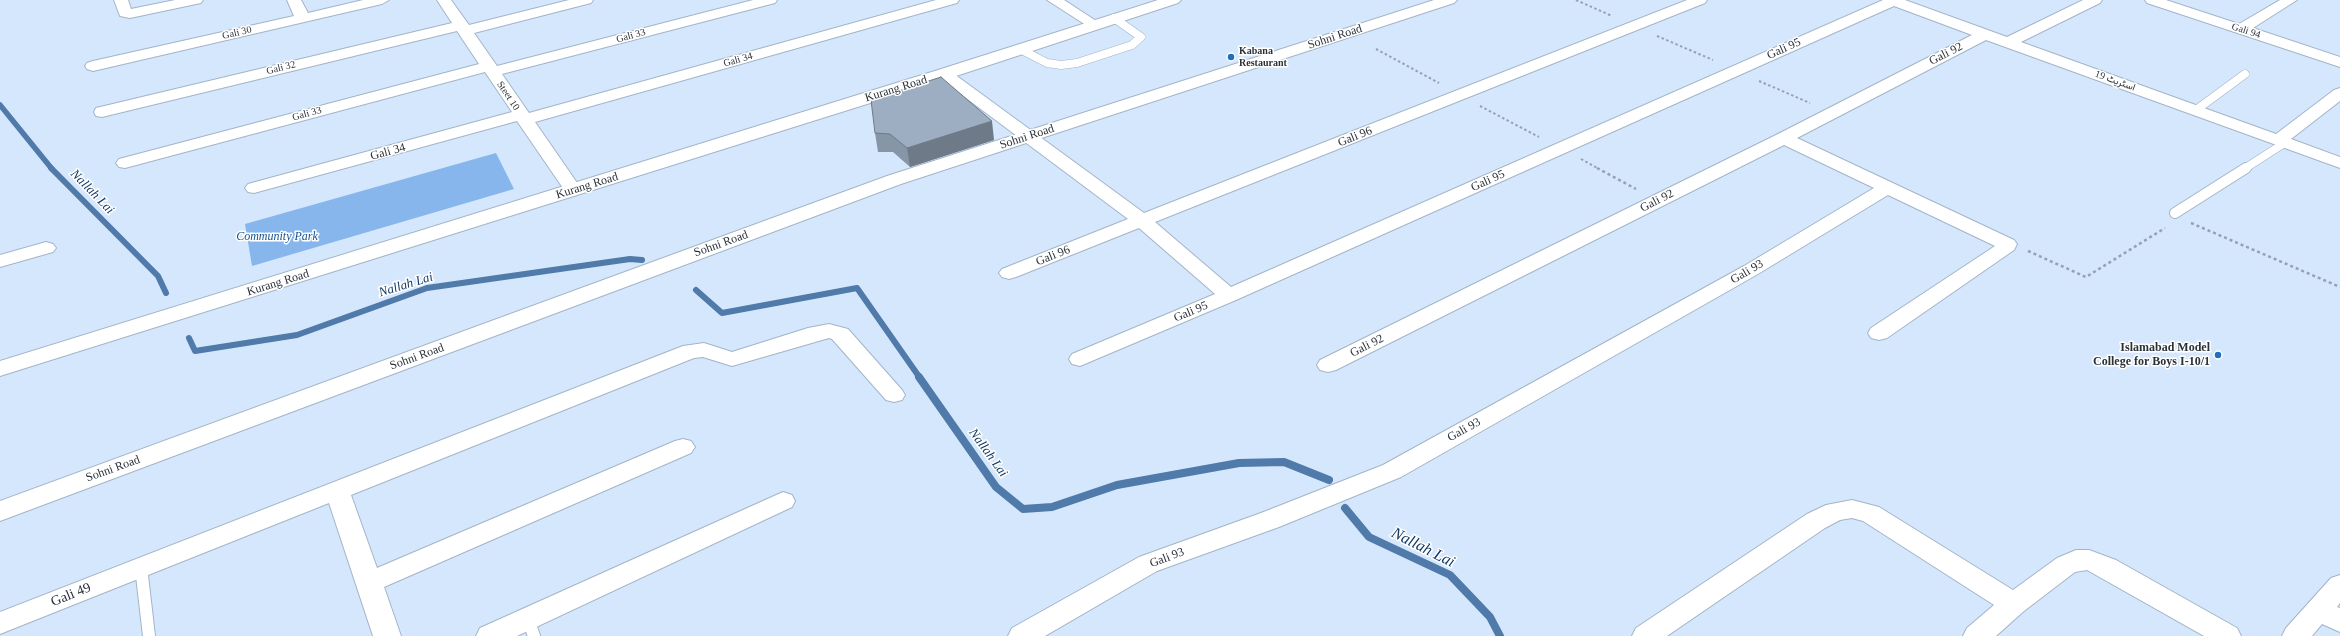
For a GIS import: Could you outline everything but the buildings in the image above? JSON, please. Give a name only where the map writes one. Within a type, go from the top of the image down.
[{"type":"street","points":[[121,0],[125,13],[130,14],[196,0]]},
{"type":"street","points":[[294,0],[302,18]]},
{"type":"street","name":"Gali 30","points":[[93,66],[382,0]]},
{"type":"street","name":"Steet 10","points":[[444,0],[573,190]]},
{"type":"street","name":"Gali 32","points":[[102,112],[586,0]]},
{"type":"street","name":"Gali 33","points":[[125,163],[491,69],[770,0]]},
{"type":"street","name":"Gali 34","points":[[254,188],[523,118],[952,0]]},
{"type":"street","points":[[1054,0],[1094,24]]},
{"type":"street","name":"Kurang Road","points":[[0,369],[944,74],[1094,24],[1173,0]]},
{"type":"street","name":"Sohni Road","points":[[0,510],[894,180],[1449,0]]},
{"type":"street","name":"Gali 96","points":[[1009,273],[1700,0]]},
{"type":"street","name":"اسٹریٹ 19","points":[[1893,0],[2340,163]]},
{"type":"street","name":"Gali 95","points":[[1080,359],[1229,296],[1893,0]]},
{"type":"street","points":[[2008,42],[2095,0]]},
{"type":"street","name":"Gali 94","points":[[2152,0],[2340,62]]},
{"type":"street","points":[[2241,29],[2290,0]]},
{"type":"street","name":"Gali 92","points":[[1328,365],[1784,138],[1985,34]]},
{"type":"street","points":[[944,74],[1142,221],[1229,296]]},
{"type":"street","points":[[2282,141],[2340,93]]},
{"type":"street","points":[[1784,138],[2007,244],[2007,246],[1879,333]]},
{"type":"street","name":"Gali 93","points":[[1022,636],[1148,564],[1270,520],[1392,471],[1751,270],[1888,187]]},
{"type":"street","points":[[0,261],[46,248]]},
{"type":"street","name":"Gali 49","points":[[0,623],[691,351],[704,350],[732,359],[816,333],[829,331],[840,334],[894,395]]},
{"type":"street","points":[[370,582],[683,447]]},
{"type":"street","points":[[337,491],[370,582],[387,636]]},
{"type":"street","points":[[490,636],[531,627],[783,501]]},
{"type":"street","points":[[1646,636],[1816,520],[1835,511],[1852,509],[1870,513],[2014,604]]},
{"type":"street","points":[[1977,636],[2014,604],[2066,565],[2076,560],[2089,560],[2107,567],[2227,636]]},
{"type":"street","points":[[2296,636],[2329,615],[2340,585]]},
{"type":"lane","points":[[1020,49],[1048,63],[1061,65],[1092,58],[1132,45],[1141,37],[1114,18]]},
{"type":"lane","points":[[2196,110],[2245,74]]},
{"type":"lane","points":[[2175,213],[2282,141]]},
{"type":"lane","points":[[141,567],[149,636]]},
{"type":"path","points":[[1576,0],[1617,18]]},
{"type":"path","points":[[1651,33],[1716,62]]},
{"type":"path","points":[[1376,49],[1442,85]]},
{"type":"path","points":[[1752,78],[1817,106]]},
{"type":"path","points":[[1475,103],[1544,140]]},
{"type":"path","points":[[1579,158],[1641,192]]},
{"type":"path","points":[[2187,222],[2340,287]]},
{"type":"path","points":[[2024,249],[2086,277],[2166,227]]},
{"type":"green space","name":"Community Park","points":[[496,153],[514,189],[252,266],[245,224]]},
{"type":"waterway","name":"Nallah Lai","points":[[0,105],[52,169]]},
{"type":"waterway","name":"Nallah Lai","points":[[51,168],[158,276],[166,293]]},
{"type":"waterway","name":"Nallah Lai","points":[[189,338],[195,351],[297,335],[427,288],[630,259],[642,260]]},
{"type":"waterway","name":"Nallah Lai","points":[[696,290],[722,313],[857,288],[920,378]]},
{"type":"waterway","name":"Nallah Lai","points":[[919,377],[996,487],[1023,509],[1052,507],[1117,485],[1239,463],[1284,462],[1329,480]]},
{"type":"waterway","name":"Nallah Lai","points":[[1345,508],[1369,537],[1450,575],[1490,617],[1500,636]]},
{"type":"place","name":"Kabana Restaurant","points":[[1231,57]]},
{"type":"place","name":"Islamabad Model College for Boys I-10/1","points":[[2218,355]]}]
